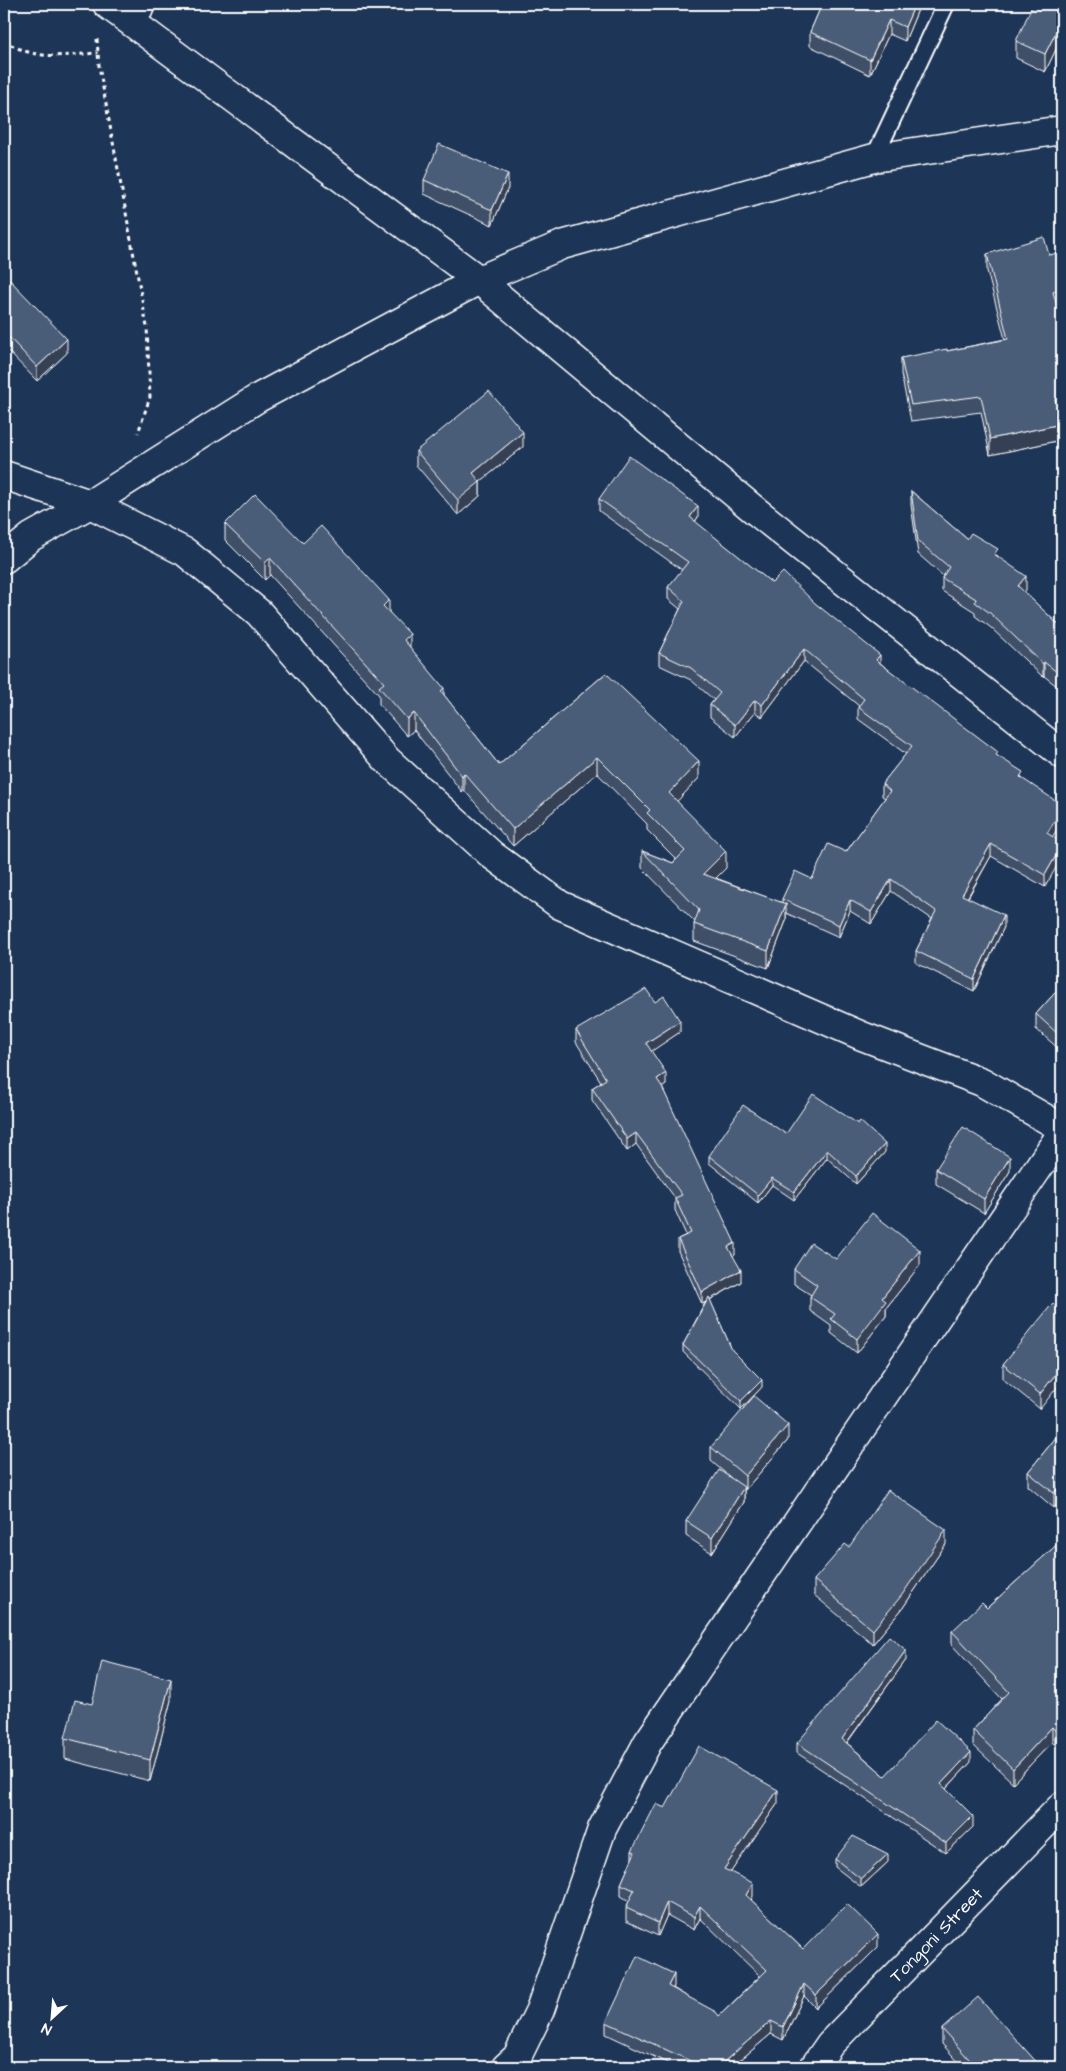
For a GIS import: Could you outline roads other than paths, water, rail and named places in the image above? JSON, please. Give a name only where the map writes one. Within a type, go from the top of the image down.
[{"type":"main road","points":[[107,4],[142,15],[479,280],[752,508],[1062,754]]},
{"type":"main road","points":[[4,559],[31,537],[90,504],[258,398],[479,280],[562,245],[874,158],[1062,130]]},
{"type":"main road","points":[[4,475],[90,504],[185,552],[259,613],[387,760],[492,855],[560,905],[862,1036],[982,1082],[1062,1128]]},
{"type":"main road","points":[[516,2064],[540,2010],[602,1829],[648,1742],[1062,1133]]},
{"type":"main road","name":"Tongoni Street","points":[[814,2067],[830,2044],[1062,1806]]},
{"type":"lane","points":[[874,158],[946,4]]}]
